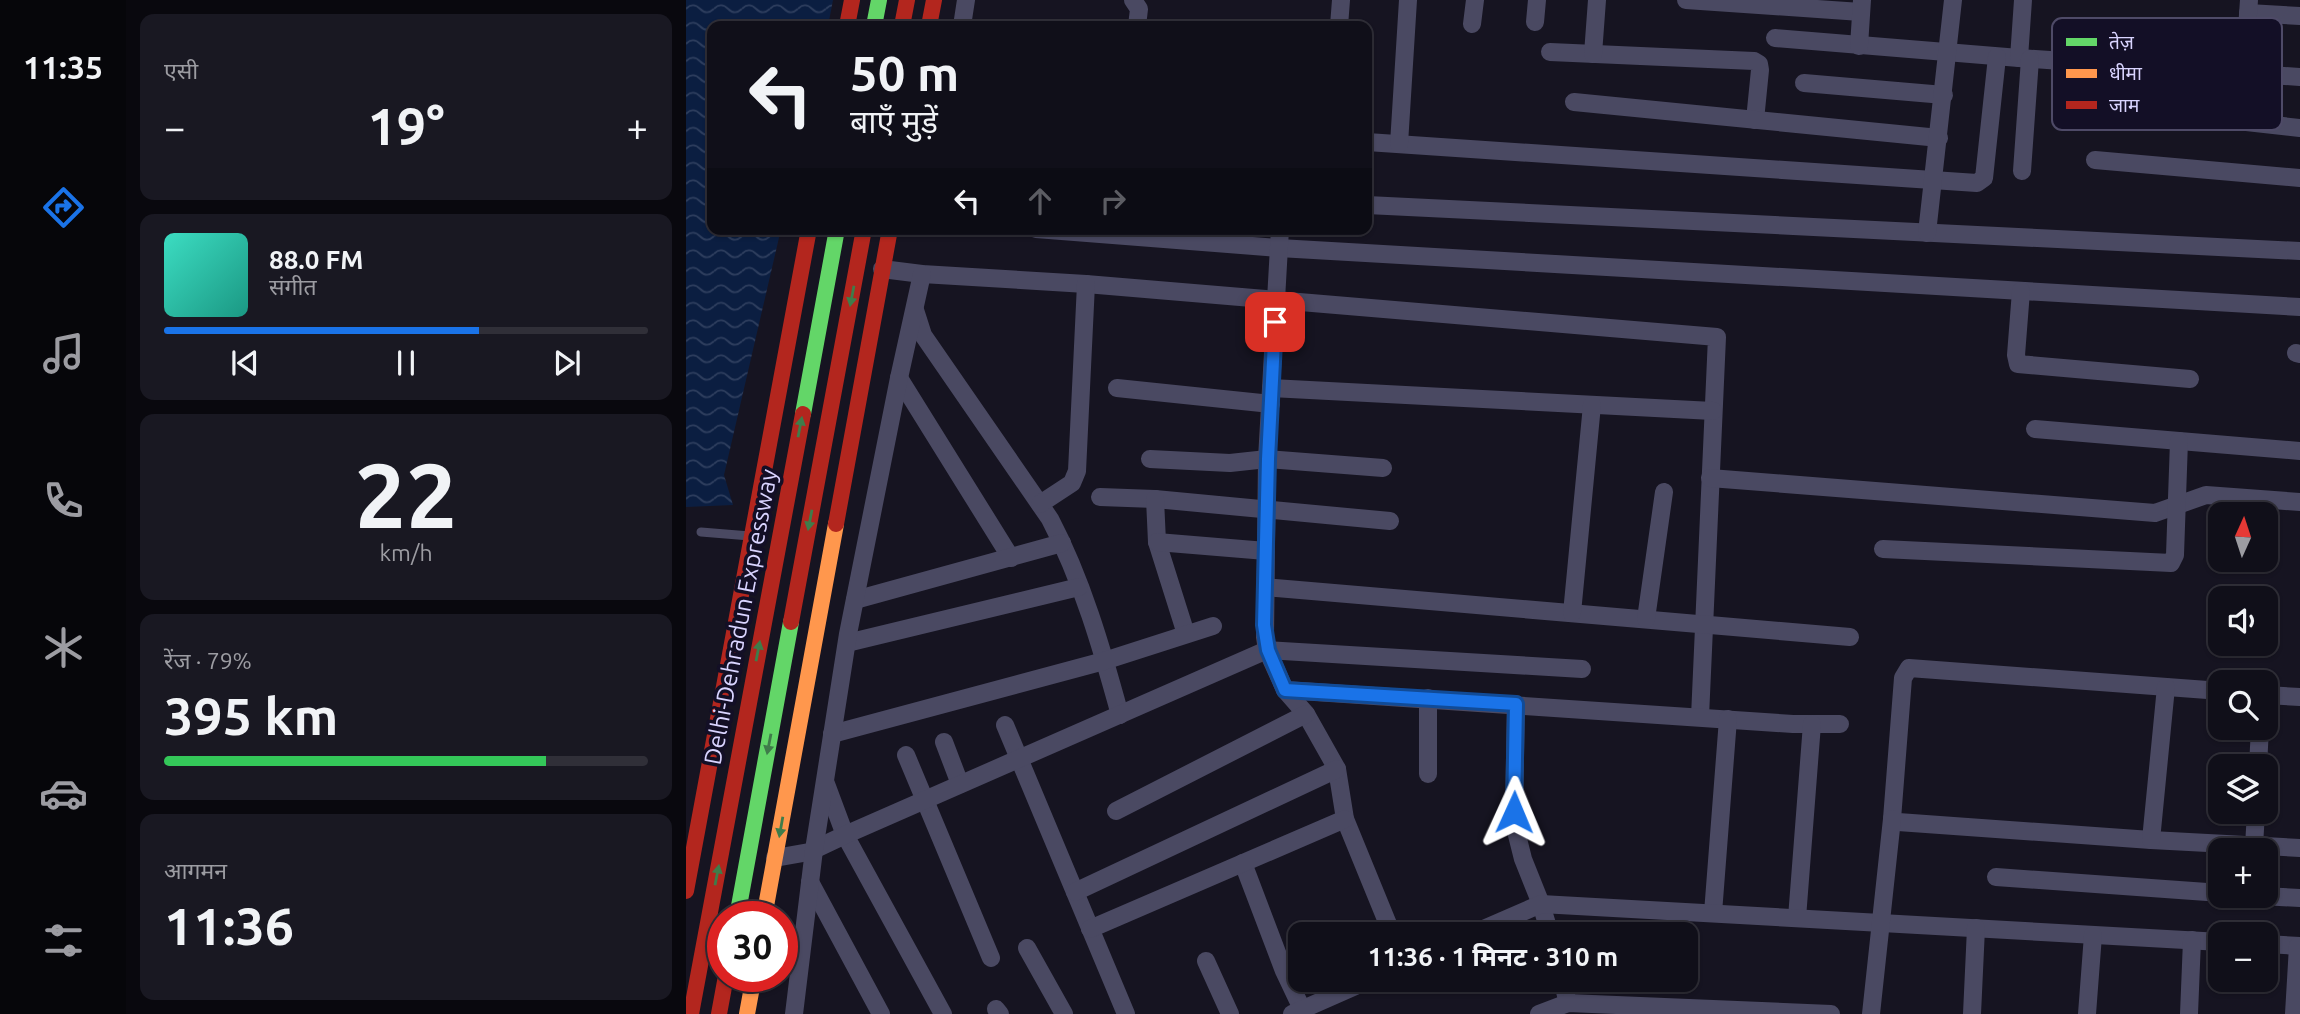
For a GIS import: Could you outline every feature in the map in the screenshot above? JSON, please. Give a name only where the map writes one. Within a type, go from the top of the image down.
[{"type":"main road","points":[[848,21],[852,0]]},
{"type":"main road","points":[[875,21],[879,0]]},
{"type":"main road","points":[[903,21],[907,0]]},
{"type":"main road","points":[[930,21],[934,0]]},
{"type":"main road","points":[[686,891],[808,235]]},
{"type":"main road","name":"Delhi-Dehradun Expressway","points":[[691,1014],[836,235]]},
{"type":"main road","name":"Delhi-Dehradun Expressway","points":[[740,901],[863,235]]},
{"type":"main road","points":[[773,901],[797,855],[889,270],[890,235]]},
{"type":"main road","points":[[719,1014],[723,992]]},
{"type":"main road","points":[[747,1014],[751,992]]},
{"type":"street","points":[[963,21],[966,0]]},
{"type":"street","points":[[1133,0],[1139,9],[1138,21]]},
{"type":"street","points":[[1339,21],[1341,0]]},
{"type":"street","points":[[1399,144],[1408,0]]},
{"type":"street","points":[[1472,24],[1475,0]]},
{"type":"street","points":[[1535,22],[1537,0]]},
{"type":"street","points":[[1593,54],[1597,0]]},
{"type":"street","points":[[1686,0],[1861,6],[1859,46]]},
{"type":"street","points":[[1927,233],[1953,0]]},
{"type":"street","points":[[2022,172],[2025,59],[2023,0]]},
{"type":"street","points":[[2248,6],[2300,16]]},
{"type":"street","points":[[1775,38],[2052,61]]},
{"type":"street","points":[[1550,51],[1754,61],[1760,70],[1755,120]]},
{"type":"street","points":[[1372,142],[1977,183],[1984,178],[1997,57]]},
{"type":"street","points":[[2282,76],[2300,77]]},
{"type":"street","points":[[1804,83],[1944,95]]},
{"type":"street","points":[[1574,102],[1939,138]]},
{"type":"street","points":[[2282,126],[2300,128]]},
{"type":"street","points":[[2095,160],[2300,178]]},
{"type":"street","points":[[1372,205],[2300,251]]},
{"type":"street","points":[[1113,235],[1279,248],[2300,307]]},
{"type":"street","points":[[1280,235],[1268,459],[1264,625],[1268,650],[1285,690],[1306,714],[1337,769],[1345,819],[1387,922]]},
{"type":"street","points":[[889,270],[1717,337],[1700,717]]},
{"type":"street","points":[[881,1014],[797,855],[825,780],[855,600],[915,309],[918,274]]},
{"type":"street","points":[[1040,505],[1072,483],[1077,471],[1086,284]]},
{"type":"street","points":[[2021,291],[2016,355],[2018,364],[2190,379]]},
{"type":"street","points":[[915,309],[923,335],[1040,505],[1062,543],[1120,715]]},
{"type":"street","points":[[899,378],[1011,558]]},
{"type":"street","points":[[1117,388],[1713,411]]},
{"type":"street","points":[[1572,613],[1592,405]]},
{"type":"street","points":[[2035,429],[2300,450]]},
{"type":"street","points":[[1883,549],[2171,564],[2174,560],[2178,506],[2179,441]]},
{"type":"street","points":[[1150,459],[1230,463],[1268,459],[1382,468]]},
{"type":"street","points":[[1710,478],[2155,513],[2199,497],[2213,495],[2300,502]]},
{"type":"street","points":[[1646,619],[1664,492]]},
{"type":"street","points":[[1100,497],[1155,499],[1390,522]]},
{"type":"street","points":[[1155,499],[1157,542],[1186,634]]},
{"type":"street","points":[[1157,542],[1266,551]]},
{"type":"street","points":[[855,600],[1062,543]]},
{"type":"street","points":[[847,643],[1079,587]]},
{"type":"street","points":[[1265,587],[1850,637]]},
{"type":"street","points":[[832,734],[1104,661],[1213,626]]},
{"type":"street","points":[[797,855],[1268,650],[1581,669]]},
{"type":"street","points":[[1871,1014],[1892,819],[1903,678],[1909,668],[2208,690]]},
{"type":"street","points":[[2151,840],[2166,687]]},
{"type":"street","points":[[1285,690],[1840,724]]},
{"type":"street","points":[[2278,696],[2300,697]]},
{"type":"street","points":[[1427,774],[1428,698]]},
{"type":"street","points":[[1516,704],[1514,812],[1517,835],[1546,922]]},
{"type":"street","points":[[1116,811],[1306,714]]},
{"type":"street","points":[[1713,913],[1728,719]]},
{"type":"street","points":[[1797,918],[1812,724]]},
{"type":"street","points":[[1005,725],[1126,1014]]},
{"type":"street","points":[[944,742],[960,784]]},
{"type":"street","points":[[905,755],[991,958]]},
{"type":"street","points":[[1075,892],[1337,769]]},
{"type":"street","points":[[825,780],[845,835],[943,1014]]},
{"type":"street","points":[[1090,929],[1345,819]]},
{"type":"street","points":[[1892,819],[1898,822],[2208,843]]},
{"type":"street","points":[[2278,847],[2300,848]]},
{"type":"street","points":[[1243,863],[1297,1012],[1342,992]]},
{"type":"street","points":[[1996,877],[2208,892]]},
{"type":"street","points":[[794,1014],[810,882]]},
{"type":"street","points":[[2278,897],[2300,898]]},
{"type":"street","points":[[1500,922],[1541,904],[2208,941]]},
{"type":"street","points":[[1972,1014],[1976,928]]},
{"type":"street","points":[[2087,1014],[2093,935]]},
{"type":"street","points":[[2189,1014],[2192,940]]},
{"type":"street","points":[[2278,945],[2299,946],[2294,1014]]},
{"type":"street","points":[[1027,948],[1064,1014]]},
{"type":"street","points":[[1206,961],[1230,1014]]},
{"type":"street","points":[[1565,992],[1568,1003]]},
{"type":"street","points":[[1543,1013],[1568,1003],[1831,1014]]},
{"type":"lane","points":[[701,532],[752,537]]},
{"type":"water","points":[[686,0],[833,0],[829,21],[707,21],[707,235],[780,235],[724,475],[733,505],[686,507]]},
{"type":"traffic: fast","points":[[875,21],[879,0]]},
{"type":"traffic: fast","points":[[803,414],[836,235]]},
{"type":"traffic: fast","points":[[740,901],[791,622]]},
{"type":"traffic: slow","points":[[767,901],[836,524]]},
{"type":"traffic: slow","points":[[747,1014],[751,992]]},
{"type":"traffic: jam","points":[[848,21],[852,0]]},
{"type":"traffic: jam","points":[[903,21],[907,0]]},
{"type":"traffic: jam","points":[[930,21],[934,0]]},
{"type":"traffic: jam","points":[[686,891],[808,235]]},
{"type":"traffic: jam","points":[[791,622],[863,235]]},
{"type":"traffic: jam","points":[[836,524],[889,235]]},
{"type":"traffic: jam","points":[[691,1014],[803,414]]},
{"type":"traffic: jam","points":[[719,1014],[723,992]]},
{"type":"route","points":[[1275,322],[1264,625],[1268,650],[1285,690],[1516,704],[1514,812]]}]
